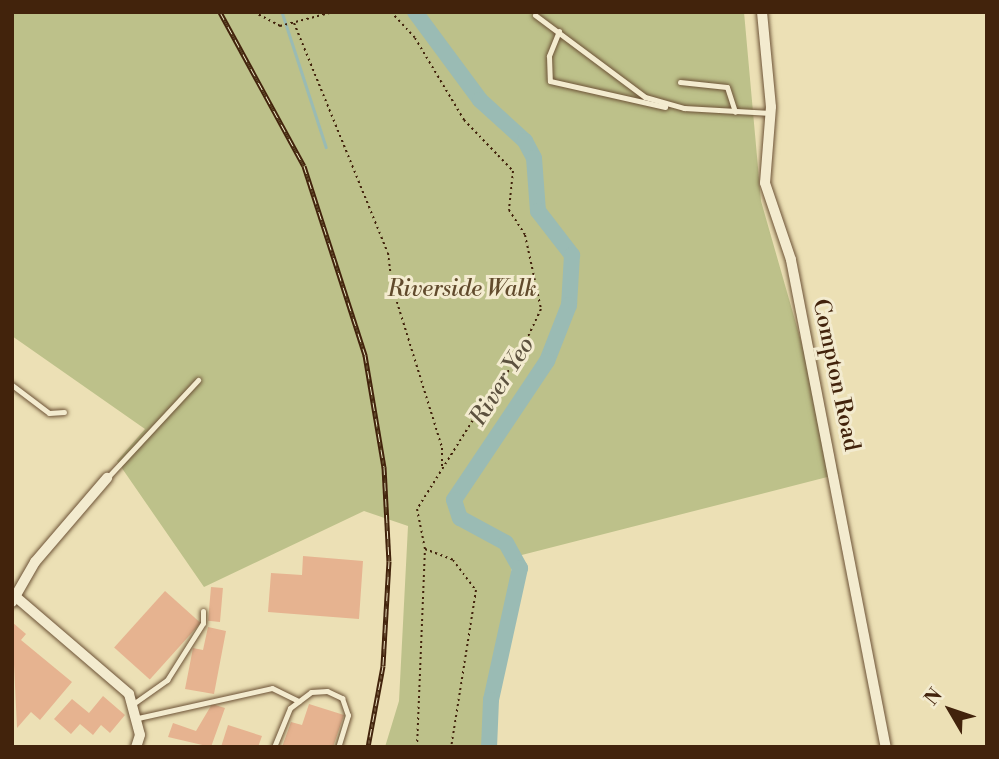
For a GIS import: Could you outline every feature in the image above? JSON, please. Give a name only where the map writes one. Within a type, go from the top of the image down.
[{"type":"street","name":"Compton Road","points":[[762,12],[771,113],[765,183],[791,260],[886,747]]},
{"type":"street","points":[[107,478],[35,562],[14,599],[134,704],[138,718],[136,747]]},
{"type":"lane","points":[[536,15],[624,85],[671,106]]},
{"type":"lane","points":[[559,31],[549,56],[550,81],[632,104],[771,113]]},
{"type":"lane","points":[[680,82],[720,83],[731,93],[735,112]]},
{"type":"lane","points":[[107,478],[198,380]]},
{"type":"lane","points":[[12,385],[49,413],[64,412]]},
{"type":"lane","points":[[134,704],[167,680],[203,623],[203,611]]},
{"type":"lane","points":[[138,718],[272,688],[299,701]]},
{"type":"lane","points":[[274,747],[299,701],[311,692],[342,698],[348,715],[338,747]]},
{"type":"path","points":[[254,12],[269,25],[294,23],[333,12]]},
{"type":"path","points":[[391,12],[415,38],[464,120],[508,161],[509,209],[525,235],[540,300],[516,362],[442,468],[417,509],[425,549],[417,747]]},
{"type":"path","points":[[294,23],[388,253],[392,286],[442,448],[442,468]]},
{"type":"path","points":[[425,549],[453,560],[476,590],[451,747]]},
{"type":"green space","name":"Riverside Walk","points":[[12,12],[744,12],[761,201],[839,474],[510,558],[513,584],[488,682],[482,747],[385,747],[399,701],[408,526],[364,511],[204,587],[117,461],[145,429],[12,336]]},
{"type":"building","points":[[303,556],[363,561],[359,619],[268,612],[271,573],[302,575]]},
{"type":"building","points":[[211,587],[223,588],[220,622],[208,621]]},
{"type":"building","points":[[165,591],[201,623],[150,680],[114,647]]},
{"type":"building","points":[[12,622],[26,634],[21,640],[72,682],[40,720],[31,712],[17,728]]},
{"type":"building","points":[[208,627],[226,631],[214,694],[185,689],[193,648],[203,650]]},
{"type":"building","points":[[103,696],[125,715],[110,733],[101,725],[93,735],[80,724],[71,734],[54,719],[72,699],[89,713]]},
{"type":"building","points":[[212,704],[225,708],[211,747],[168,737],[173,723],[196,731]]},
{"type":"building","points":[[309,704],[344,715],[333,747],[282,747],[291,722],[302,725]]},
{"type":"building","points":[[228,725],[262,736],[258,747],[221,747]]},
{"type":"waterway","points":[[282,12],[326,147]]},
{"type":"waterway","name":"River Yeo","points":[[415,12],[480,100],[525,141],[534,158],[538,211],[572,255],[569,305],[547,361],[454,500],[460,518],[506,543],[520,568],[491,700],[489,747]]},
{"type":"railway","points":[[220,12],[304,166],[365,355],[384,467],[389,561],[383,666],[368,747]]}]
